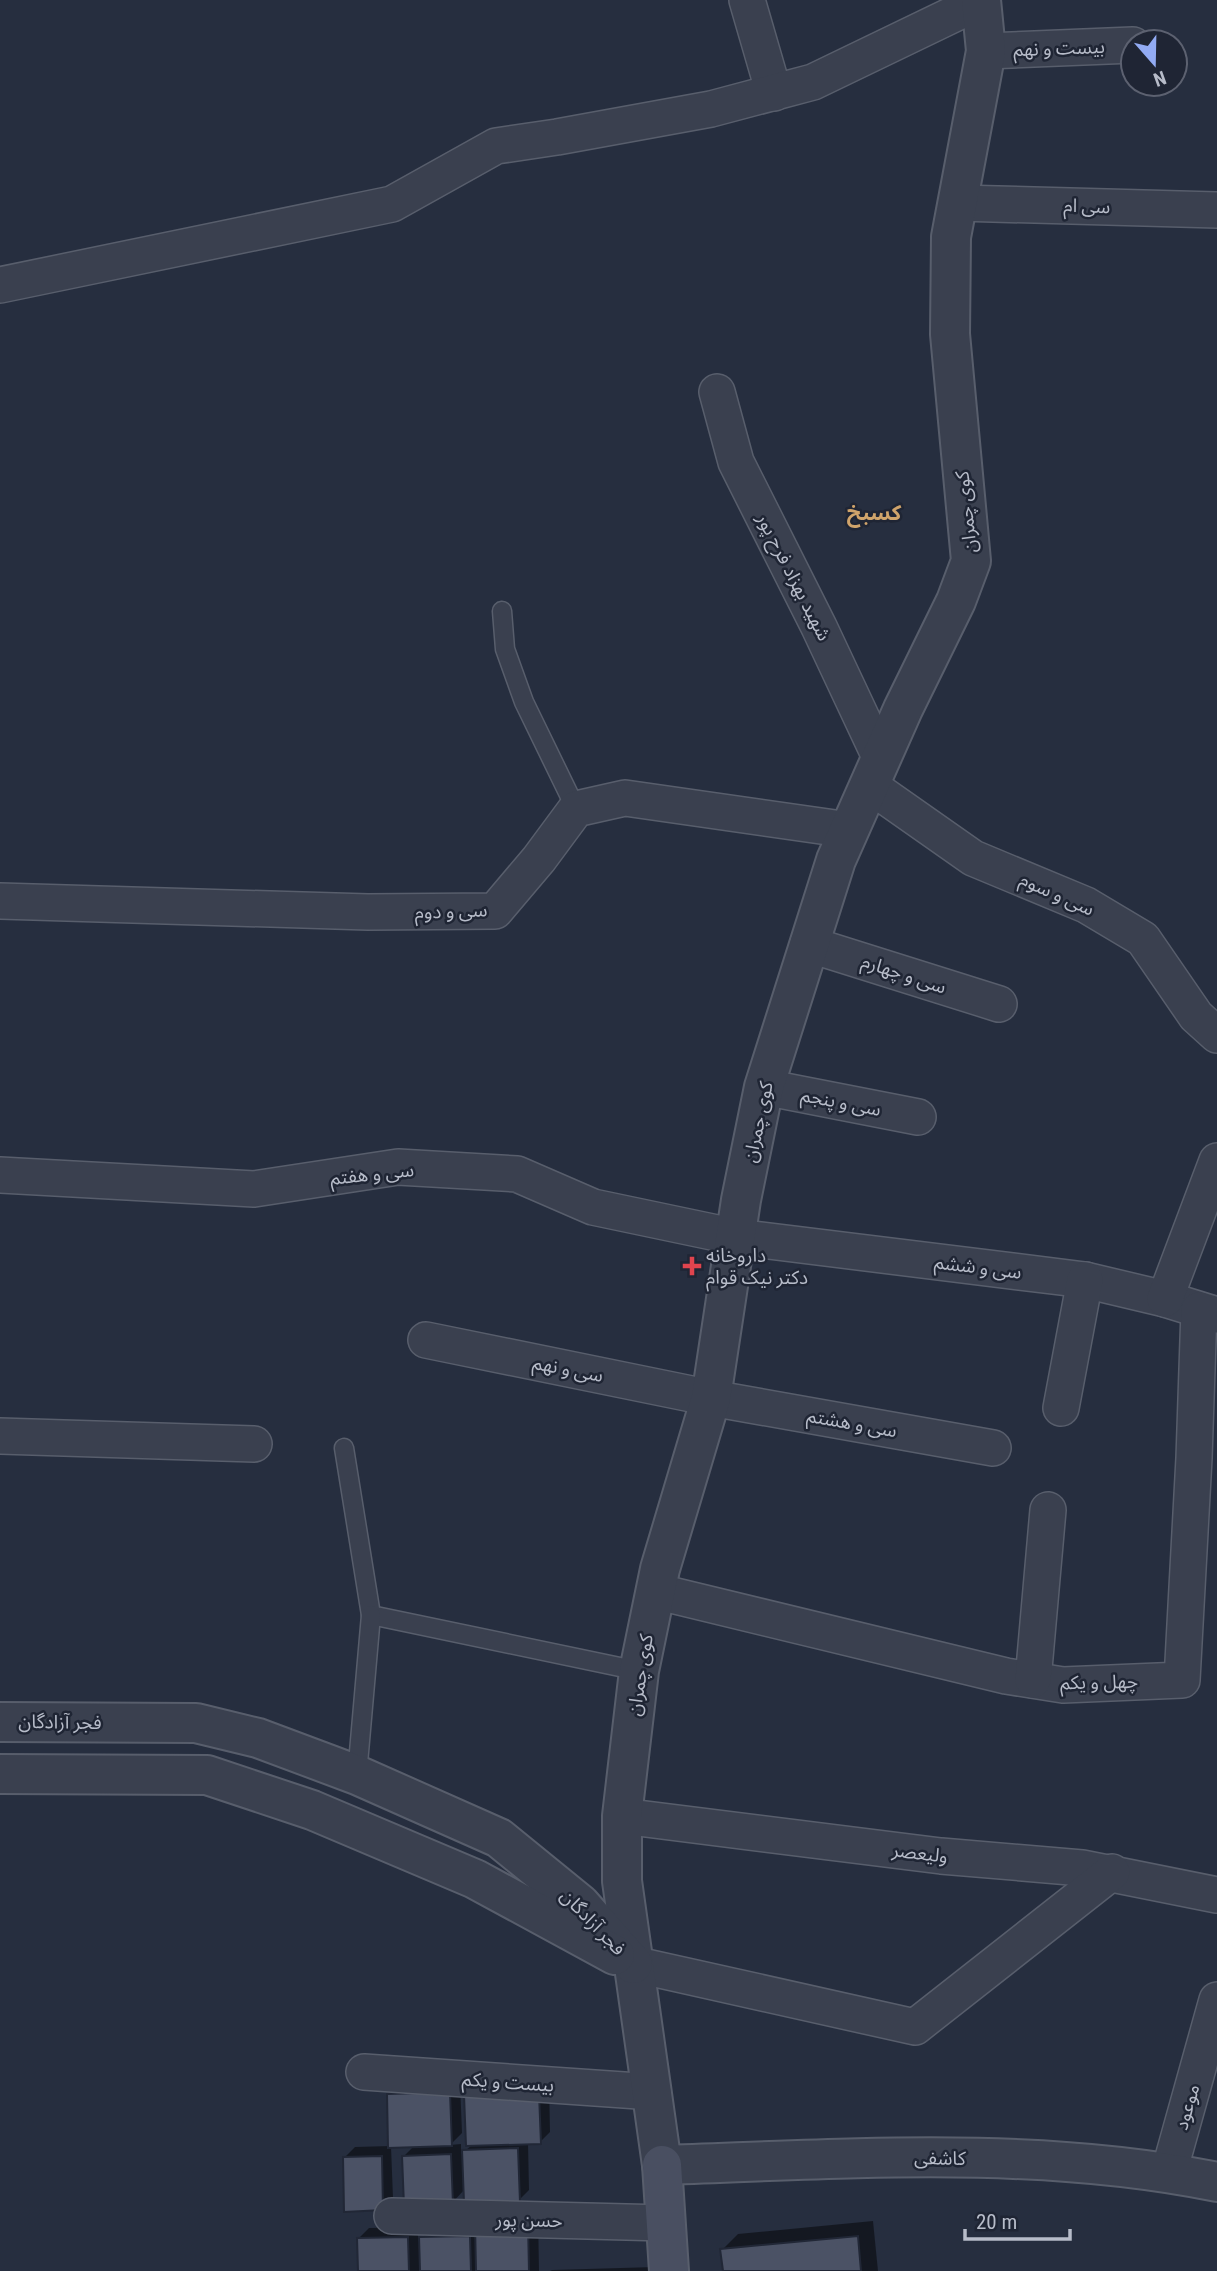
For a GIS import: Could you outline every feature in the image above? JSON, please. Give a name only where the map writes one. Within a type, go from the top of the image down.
[{"type":"main road","name":"کوی چمران","points":[[662,2165],[670,2271]]},
{"type":"street","points":[[747,0],[774,93]]},
{"type":"street","points":[[0,285],[392,204],[496,146],[711,109],[813,82],[981,1]]},
{"type":"street","name":"کوی چمران","points":[[662,2165],[622,1881],[622,1816],[639,1671],[655,1591],[711,1398],[736,1237],[764,1087],[836,860],[956,601],[971,561],[950,334],[951,237],[986,51],[981,1]]},
{"type":"street","name":"بیست و نهم","points":[[986,51],[1119,46]]},
{"type":"street","name":"سی ام","points":[[958,203],[1217,210]]},
{"type":"street","name":"شهید بهزاد فرح پور","points":[[716,392],[736,462],[820,627],[875,772]]},
{"type":"street","name":"سی و سوم","points":[[875,772],[973,858],[1086,905],[1143,939],[1196,1016],[1217,1035]]},
{"type":"street","points":[[576,809],[625,798],[849,830]]},
{"type":"street","name":"سی و دوم","points":[[0,901],[368,912],[495,911],[539,859],[576,809]]},
{"type":"street","name":"سی و چهارم","points":[[808,944],[999,1004]]},
{"type":"street","name":"سی و پنجم","points":[[764,1087],[918,1117]]},
{"type":"street","points":[[1165,1299],[1217,1161]]},
{"type":"street","name":"سی و هفتم","points":[[0,1175],[254,1189],[398,1167],[517,1174],[593,1207],[736,1237]]},
{"type":"street","name":"سی و ششم","points":[[736,1237],[1085,1280],[1208,1312]]},
{"type":"street","points":[[1061,1408],[1085,1280]]},
{"type":"street","name":"چهل و یکم","points":[[655,1591],[1006,1676],[1063,1685],[1182,1680],[1194,1458],[1208,1312]]},
{"type":"street","name":"سی و نهم","points":[[426,1340],[711,1398]]},
{"type":"street","name":"سی و هشتم","points":[[711,1398],[993,1448]]},
{"type":"street","points":[[0,1436],[254,1444]]},
{"type":"street","points":[[1033,1679],[1048,1510]]},
{"type":"street","name":"فجر آزادگان","points":[[0,1722],[196,1723],[258,1738],[357,1775],[499,1838],[580,1904],[633,1964]]},
{"type":"street","name":"فجر آزادگان","points":[[0,1774],[207,1775],[312,1810],[475,1879],[570,1933],[633,1964]]},
{"type":"street","name":"ولیعصر","points":[[622,1816],[941,1856],[1083,1868],[1217,1895]]},
{"type":"street","points":[[475,1879],[499,1838]]},
{"type":"street","points":[[633,1964],[915,2026],[1112,1872]]},
{"type":"street","name":"موعود","points":[[1168,2172],[1217,2000]]},
{"type":"street","name":"بیست و یکم","points":[[364,2072],[653,2092]]},
{"type":"street","name":"کاشفی","points":[[662,2165],[928,2157],[1079,2162],[1168,2172],[1217,2182]]},
{"type":"street","name":"حسن پور","points":[[392,2216],[666,2223]]},
{"type":"lane","points":[[502,611],[505,649],[524,702],[576,809]]},
{"type":"lane","points":[[344,1448],[372,1615],[357,1775]]},
{"type":"lane","points":[[372,1615],[639,1671]]},
{"type":"building","points":[[450,2092],[452,2146],[388,2148],[387,2094]]},
{"type":"building","points":[[539,2093],[541,2144],[466,2146],[464,2095]]},
{"type":"building","points":[[518,2148],[520,2202],[464,2203],[462,2150]]},
{"type":"building","points":[[451,2154],[453,2204],[404,2206],[402,2156]]},
{"type":"building","points":[[382,2156],[383,2210],[344,2212],[343,2157]]},
{"type":"building","points":[[528,2222],[529,2271],[476,2271],[475,2224]]},
{"type":"building","points":[[470,2236],[471,2271],[420,2271],[419,2237]]},
{"type":"building","points":[[858,2236],[861,2271],[723,2271],[720,2249]]},
{"type":"building","points":[[408,2237],[409,2271],[358,2271],[357,2238]]},
{"type":"place","name":"داروخانه دکتر نیک قوام","points":[[692,1266]]},
{"type":"district","name":"کسبخ","points":[[874,513]]}]
